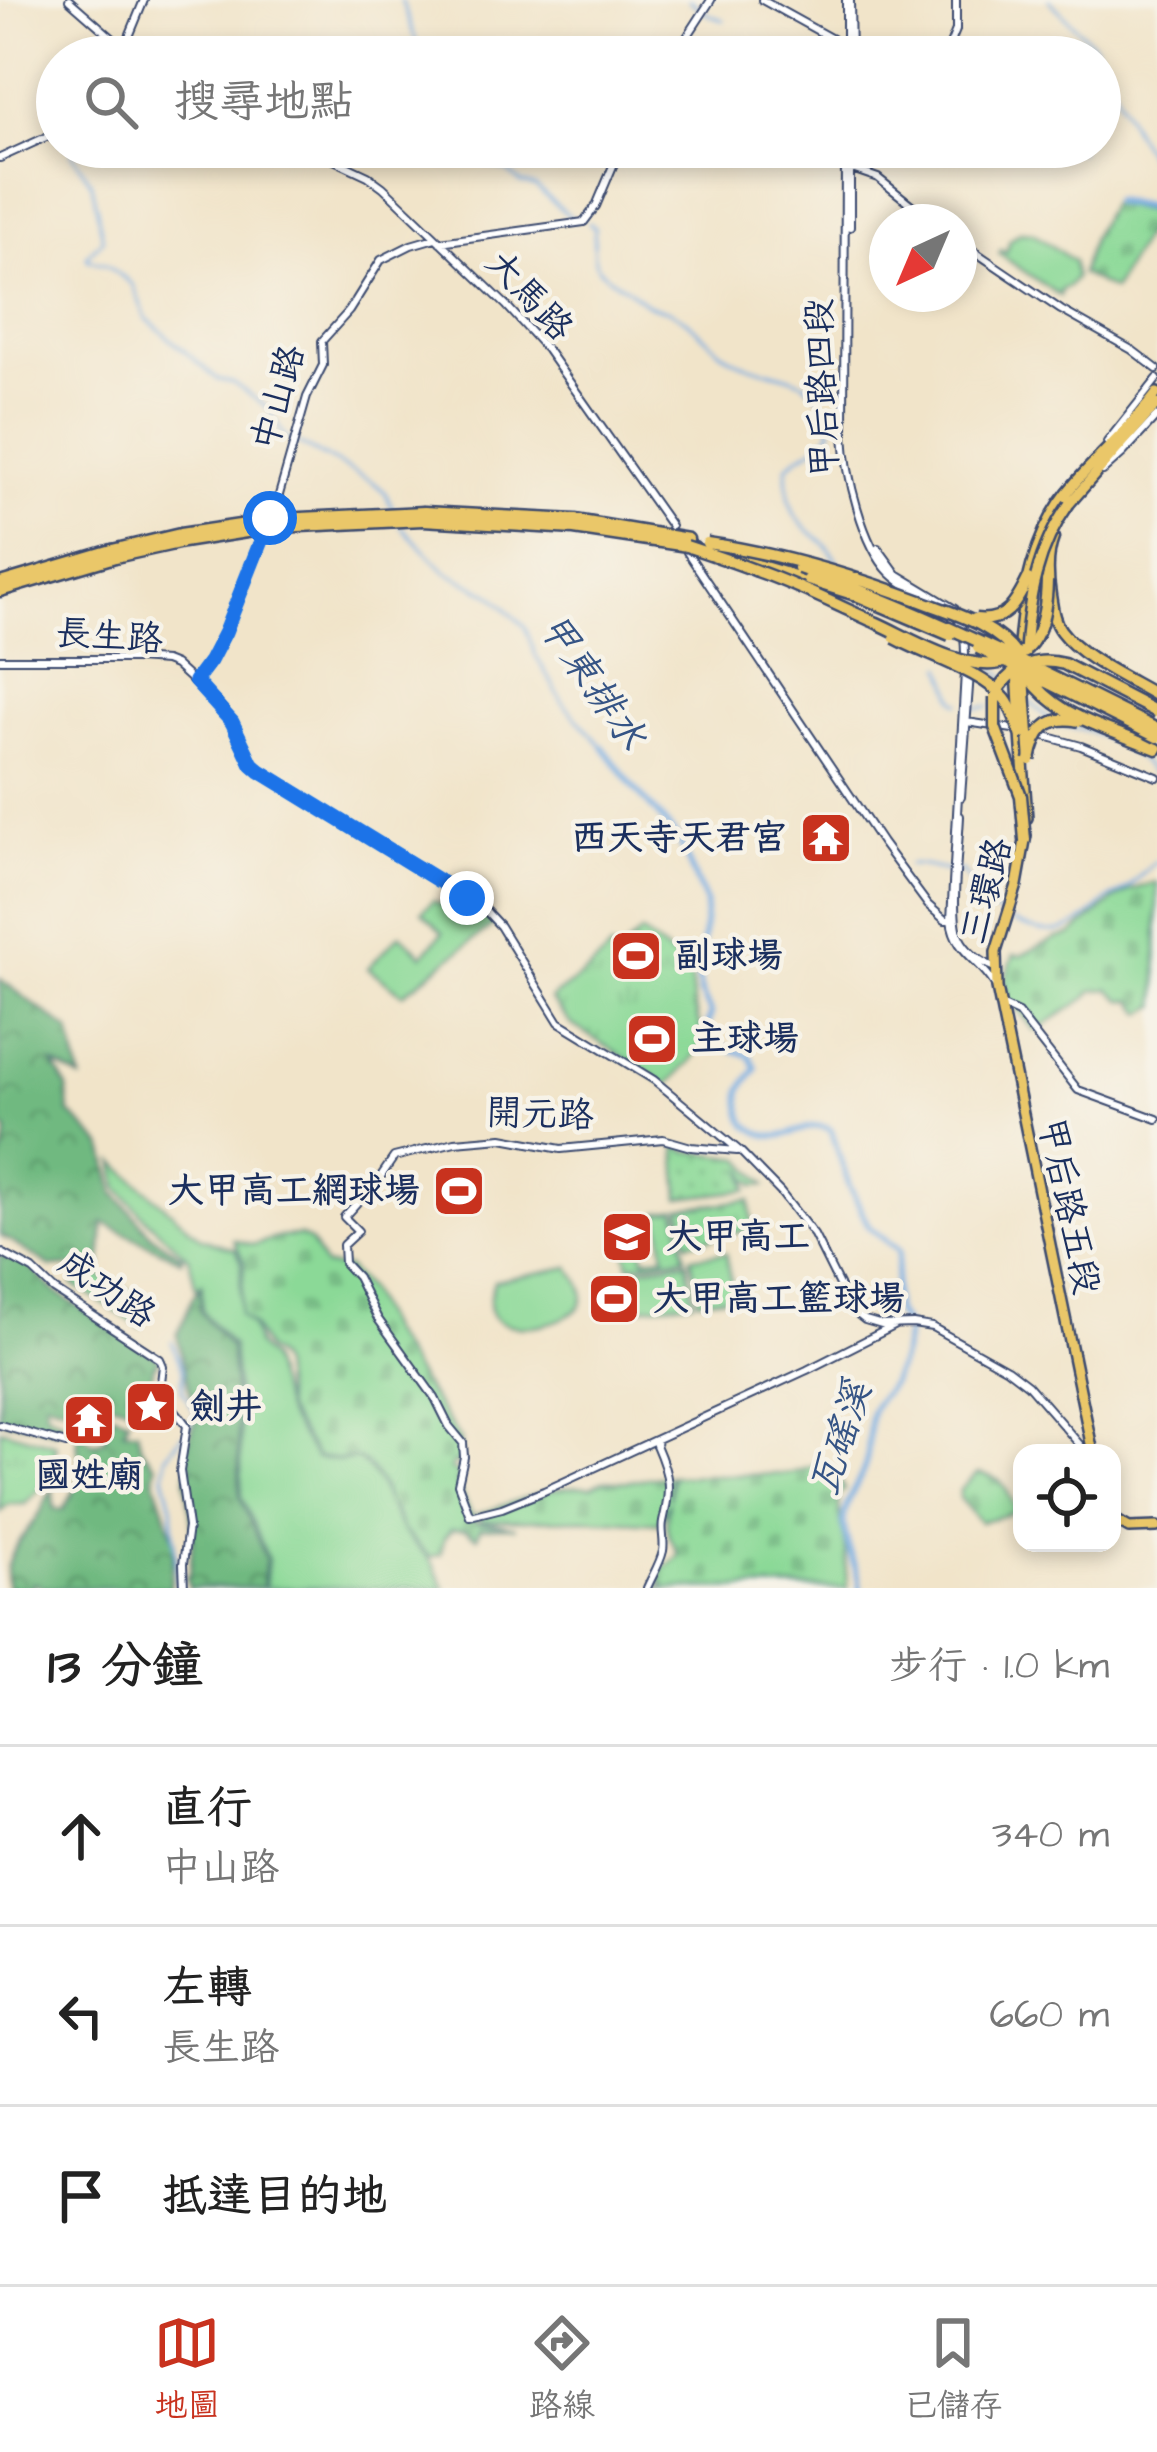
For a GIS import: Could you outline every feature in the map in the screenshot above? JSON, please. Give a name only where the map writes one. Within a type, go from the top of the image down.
[{"type":"highway","points":[[686,549],[758,571],[958,658],[986,665],[1016,656],[1035,640],[1043,623],[1050,547],[1069,504]]},
{"type":"highway","points":[[0,587],[244,531],[423,516],[574,524],[787,557],[978,620],[999,618],[1014,606],[1028,579]]},
{"type":"highway","points":[[599,528],[766,566],[898,613],[1157,733]]},
{"type":"highway","points":[[707,543],[871,593],[1025,662],[1157,733]]},
{"type":"highway","points":[[1048,581],[1060,631],[1080,649],[1157,696]]},
{"type":"highway","points":[[834,605],[991,686],[1010,706],[1021,734]]},
{"type":"highway","points":[[948,611],[999,636],[1047,700],[1157,749]]},
{"type":"highway","points":[[1025,840],[1021,796],[994,717],[995,698],[1010,674],[1025,664],[1046,660],[1064,664],[1157,712]]},
{"type":"highway","points":[[1030,760],[1034,741],[1052,722],[1067,718],[1111,731]]},
{"type":"main road","name":"三環路","points":[[997,960],[1025,840],[1023,604],[1035,553],[1046,527],[1078,485],[1157,393]]},
{"type":"main road","name":"三環路","points":[[997,960],[1029,854],[1032,826],[1021,663],[1038,565],[1078,485],[1157,404]]},
{"type":"main road","name":"甲后路五段","points":[[997,960],[999,1005],[1086,1444]]},
{"type":"main road","points":[[1121,1523],[1129,1528],[1157,1527]]},
{"type":"street","points":[[69,0],[110,36]]},
{"type":"street","points":[[129,36],[144,0]]},
{"type":"street","points":[[688,36],[711,0]]},
{"type":"street","points":[[762,0],[820,36]]},
{"type":"street","points":[[848,0],[848,36]]},
{"type":"street","points":[[954,36],[956,0]]},
{"type":"street","points":[[0,158],[36,142]]},
{"type":"street","name":"大馬路","points":[[351,168],[368,176],[438,240],[547,350],[671,526]]},
{"type":"street","name":"中山路","points":[[195,681],[225,632],[277,502],[307,397],[323,364],[322,341],[349,311],[381,260],[438,240],[584,222],[612,168]]},
{"type":"street","points":[[848,168],[878,178],[910,204]]},
{"type":"street","name":"甲后路四段","points":[[848,168],[850,467],[874,540],[888,565],[956,610],[965,626],[971,658],[954,920]]},
{"type":"street","points":[[977,254],[1157,370]]},
{"type":"street","points":[[1078,485],[1157,380]]},
{"type":"street","points":[[1078,485],[1123,453],[1157,416]]},
{"type":"street","points":[[686,549],[882,843],[928,905],[945,920],[954,920]]},
{"type":"street","name":"長生路","points":[[0,659],[165,661],[195,681],[232,722],[260,771],[486,911],[560,1022],[655,1080],[741,1152]]},
{"type":"street","points":[[965,722],[1063,740],[1154,776]]},
{"type":"street","points":[[954,920],[968,950],[983,962],[997,960]]},
{"type":"street","points":[[954,920],[956,941],[997,988]]},
{"type":"street","points":[[981,966],[997,960]]},
{"type":"street","points":[[999,1005],[1018,1013],[1078,1090],[1157,1119]]},
{"type":"street","name":"開元路","points":[[657,1441],[512,1504],[470,1516],[458,1484],[463,1443],[344,1263],[343,1245],[358,1231],[344,1217],[394,1157],[472,1139],[502,1138],[561,1150],[663,1139],[691,1148],[741,1152]]},
{"type":"street","points":[[741,1152],[814,1235],[851,1310],[881,1329]]},
{"type":"street","name":"成功路","points":[[0,1252],[160,1359],[160,1390],[187,1428],[180,1471],[188,1527],[184,1588]]},
{"type":"street","points":[[647,1588],[662,1558],[661,1526],[670,1483],[657,1441],[881,1329],[913,1324],[940,1330],[1020,1378],[1083,1444]]},
{"type":"street","points":[[0,1425],[66,1444]]},
{"type":"green space","points":[[1110,203],[1156,214],[1113,290],[1081,274]]},
{"type":"green space","points":[[1020,232],[1033,233],[1073,261],[1075,278],[1060,296],[999,254],[1001,250],[1006,253],[1010,240]]},
{"type":"green space","points":[[1157,882],[1157,1006],[1143,1013],[1134,1001],[1122,1000],[1109,989],[1092,991],[1035,1031],[1008,1002],[1005,979],[1014,955],[1071,935],[1115,899]]},
{"type":"green space","points":[[450,891],[458,896],[454,905],[476,919],[484,914],[494,924],[403,994],[368,968],[400,934],[423,955],[443,932],[422,912],[433,901],[442,905]]},
{"type":"green space","points":[[641,933],[672,956],[690,950],[694,1006],[705,1038],[668,1085],[571,1024],[550,999],[611,949],[618,954]]},
{"type":"green space","points":[[0,979],[70,1031],[81,1079],[54,1064],[67,1088],[69,1112],[104,1147],[115,1193],[151,1235],[182,1256],[181,1260],[104,1223],[101,1265],[51,1267],[0,1235],[0,1165],[8,1132],[0,1124]]},
{"type":"green space","points":[[676,1146],[741,1158],[766,1185],[754,1186],[744,1168],[748,1190],[680,1198]]},
{"type":"green space","points":[[115,1162],[201,1238],[235,1249],[241,1261],[240,1315],[269,1359],[286,1414],[316,1458],[357,1459],[366,1466],[398,1524],[428,1558],[445,1588],[265,1588],[268,1559],[242,1497],[232,1346],[202,1311],[202,1285],[196,1289],[189,1258],[118,1187]]},
{"type":"green space","points":[[750,1200],[753,1229],[687,1243],[681,1208]]},
{"type":"green space","points":[[677,1209],[685,1257],[629,1265],[618,1217],[637,1214],[644,1258],[665,1256],[659,1212]]},
{"type":"green space","points":[[300,1236],[311,1242],[324,1266],[347,1268],[368,1291],[388,1332],[460,1440],[460,1464],[453,1463],[450,1469],[459,1473],[457,1484],[475,1522],[516,1527],[480,1528],[477,1537],[465,1530],[451,1530],[441,1554],[430,1557],[402,1530],[367,1465],[357,1458],[317,1457],[285,1409],[280,1366],[240,1315],[244,1262],[234,1240],[253,1245]]},
{"type":"green space","points":[[726,1253],[734,1296],[698,1300],[691,1257]]},
{"type":"green space","points":[[0,1255],[26,1264],[57,1293],[160,1359],[150,1384],[131,1386],[127,1393],[141,1400],[143,1411],[86,1395],[81,1411],[45,1401],[46,1412],[66,1422],[55,1432],[0,1421]]},
{"type":"green space","points":[[687,1261],[693,1301],[640,1307],[631,1269]]},
{"type":"green space","points":[[570,1267],[583,1297],[566,1317],[521,1326],[496,1319],[490,1310],[494,1281]]},
{"type":"green space","points":[[88,1274],[151,1301],[141,1327],[72,1284]]},
{"type":"green space","points":[[201,1285],[200,1311],[230,1348],[240,1496],[266,1559],[262,1588],[189,1588],[193,1531],[186,1481],[192,1468],[188,1447],[200,1413],[177,1335]]},
{"type":"green space","points":[[113,1413],[129,1419],[124,1430],[137,1430],[141,1448],[156,1465],[154,1478],[175,1542],[170,1588],[47,1588],[32,1583],[31,1588],[8,1588],[10,1558],[50,1492],[53,1489],[54,1509],[63,1510],[76,1488],[78,1432],[93,1443],[104,1440]]},
{"type":"green space","points":[[0,1429],[57,1445],[47,1481],[25,1504],[8,1504],[0,1512]]},
{"type":"green space","points":[[816,1466],[840,1481],[844,1490],[838,1503],[847,1588],[656,1588],[664,1585],[657,1581],[663,1566],[678,1556],[667,1527],[669,1502],[659,1523],[483,1521],[476,1515],[548,1491],[606,1481],[669,1476],[670,1499],[672,1476],[789,1474]]},
{"type":"green space","points":[[978,1473],[987,1475],[1007,1490],[1013,1512],[980,1522],[959,1498],[960,1490]]},
{"type":"waterway","points":[[401,0],[414,36]]},
{"type":"waterway","points":[[689,0],[724,20]]},
{"type":"waterway","points":[[1049,0],[1085,36]]},
{"type":"waterway","points":[[1121,103],[1157,169]]},
{"type":"waterway","name":"甲東排水","points":[[82,168],[92,184],[103,240],[88,259],[107,265],[133,285],[146,318],[217,379],[233,383],[268,408],[284,436],[373,482],[385,492],[393,510]]},
{"type":"waterway","points":[[497,168],[536,187],[574,220]]},
{"type":"waterway","points":[[1114,201],[1157,209]]},
{"type":"waterway","points":[[589,223],[595,228],[594,258],[606,275],[647,304],[682,318],[733,359],[795,379],[818,395],[831,431],[787,467],[788,492],[795,515],[830,550],[838,566]]},
{"type":"waterway","name":"甲東排水","points":[[400,525],[446,572],[492,595],[525,627],[564,704],[603,747]]},
{"type":"waterway","points":[[841,594],[843,601],[964,654]]},
{"type":"waterway","points":[[943,667],[959,703]]},
{"type":"waterway","points":[[995,668],[1014,686]]},
{"type":"waterway","points":[[1029,701],[1049,719]]},
{"type":"waterway","points":[[968,708],[988,707]]},
{"type":"waterway","points":[[1056,725],[1109,740],[1152,773]]},
{"type":"waterway","name":"甲東排水","points":[[603,747],[678,838],[706,904],[699,982],[711,1013],[707,1027],[719,1044],[750,1056],[756,1068],[741,1092],[745,1121],[769,1136],[814,1127],[831,1130],[869,1227],[899,1251],[896,1313],[908,1328],[894,1377],[872,1410],[865,1464],[844,1516],[860,1588]]},
{"type":"waterway","points":[[1012,921],[1051,932],[1073,926],[1157,861]]},
{"type":"waterway","points":[[908,865],[961,871],[992,910],[1004,916]]},
{"type":"waterway","points":[[172,1342],[183,1371],[182,1390],[196,1412],[187,1427]]},
{"type":"waterway","points":[[178,1588],[172,1506],[164,1476],[166,1457],[182,1435]]},
{"type":"place","name":"西天寺天君宮","points":[[826,838]]},
{"type":"place","name":"副球場","points":[[636,956]]},
{"type":"place","name":"主球場","points":[[652,1039]]},
{"type":"place","name":"大甲高工網球場","points":[[459,1191]]},
{"type":"place","name":"大甲高工","points":[[627,1237]]},
{"type":"place","name":"大甲高工籃球場","points":[[614,1299]]},
{"type":"place","name":"劍井","points":[[151,1407]]},
{"type":"place","name":"國姓廟","points":[[89,1420]]},
{"type":"route","points":[[270,518],[225,632],[195,681],[232,722],[260,771],[467,898]]},
{"type":"water label","name":"瓦磘溪","points":[[842,1439]]}]
